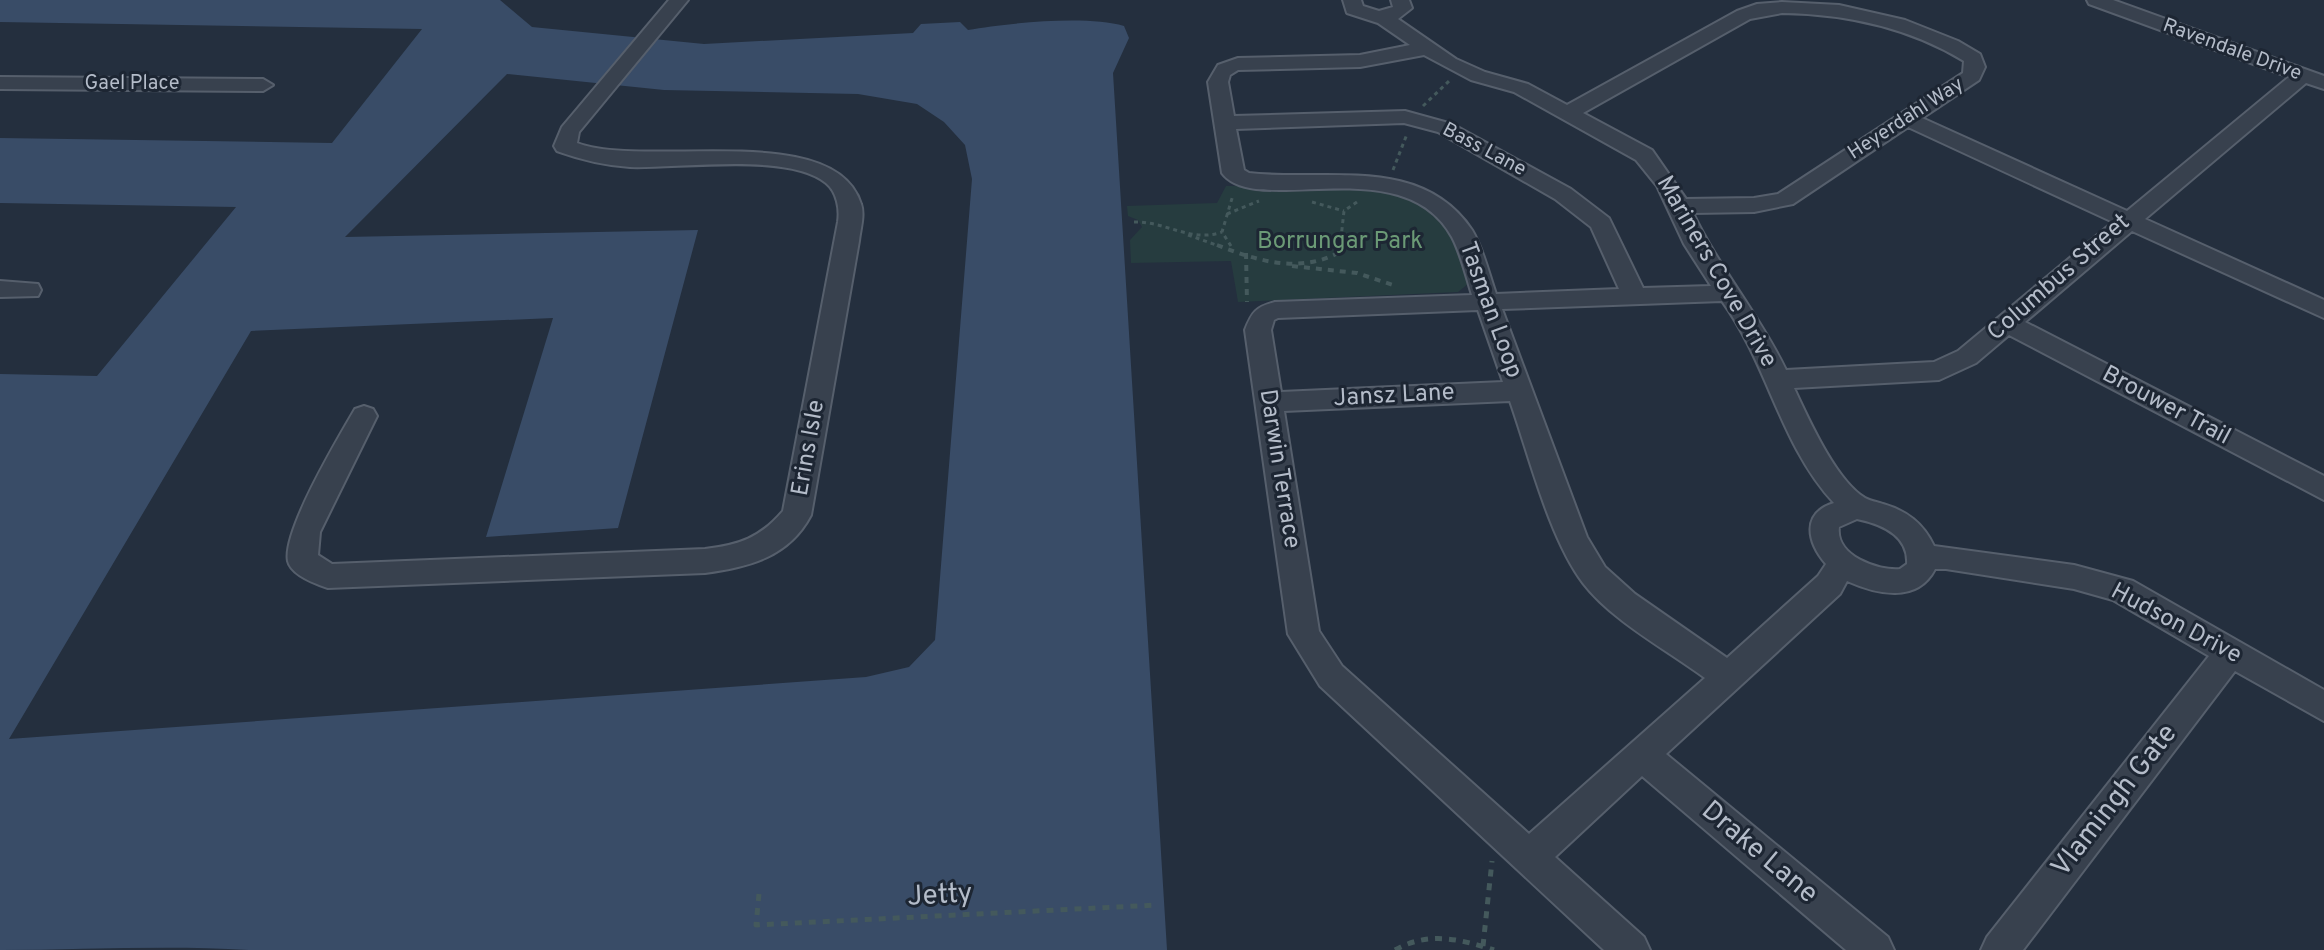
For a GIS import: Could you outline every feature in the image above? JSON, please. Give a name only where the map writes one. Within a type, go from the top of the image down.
[{"type":"street","name":"Erins Isle","points":[[364,416],[305,532],[303,561],[328,576],[720,559],[751,555],[779,538],[797,515],[851,204],[840,182],[809,165],[768,159],[616,160],[579,155],[565,146],[569,131],[679,0]]},
{"type":"street","points":[[1352,0],[1354,9],[1359,13],[1393,10]]},
{"type":"street","name":"Ravendale Drive","points":[[2096,0],[2313,79]]},
{"type":"street","name":"Heyerdahl Way","points":[[1569,112],[1755,10],[1792,4],[1826,6],[1887,19],[1958,48],[1973,58],[1975,67],[1972,76],[1785,199],[1754,205],[1680,206]]},
{"type":"street","name":"Mariners Cove Drive","points":[[1393,10],[1427,48],[1449,63],[1521,88],[1569,112],[1644,155],[1659,170],[1680,206],[1697,246],[1750,324],[1808,445],[1839,492],[1857,508]]},
{"type":"street","name":"Mariners Cove Drive","points":[[1393,10],[1430,36],[1506,73],[1521,88]]},
{"type":"street","points":[[1238,178],[1233,173],[1218,82],[1219,74],[1225,68],[1238,64],[1360,61],[1427,48]]},
{"type":"street","name":"Columbus Street","points":[[1776,379],[1827,379],[1939,371],[1967,357],[2127,220],[2313,79]]},
{"type":"street","name":"Gael Place","points":[[0,83],[263,85]]},
{"type":"street","name":"Bass Lane","points":[[1225,123],[1405,117],[1445,128],[1563,194],[1601,223],[1634,296]]},
{"type":"street","points":[[1907,119],[2324,310]]},
{"type":"street","name":"Tasman Loop","points":[[1238,178],[1270,182],[1374,180],[1403,187],[1430,203],[1462,233],[1573,539],[1594,575],[1624,603],[1727,676]]},
{"type":"street","points":[[0,289],[29,290]]},
{"type":"street","points":[[1263,315],[1275,310],[1728,293]]},
{"type":"street","name":"Darwin Terrace","points":[[1263,315],[1258,330],[1304,634],[1331,676],[1631,950]]},
{"type":"street","name":"Brouwer Trail","points":[[2007,323],[2324,489]]},
{"type":"street","name":"Jansz Lane","points":[[1269,402],[1519,391]]},
{"type":"street","points":[[1857,508],[1888,516],[1913,534],[1924,558],[1914,576],[1888,582],[1871,580],[1841,564],[1831,554],[1822,531],[1833,514],[1857,508]]},
{"type":"street","name":"Hudson Drive","points":[[1924,558],[1946,557],[2074,577],[2122,590],[2324,707]]},
{"type":"street","points":[[1529,857],[1829,585],[1841,564]]},
{"type":"street","name":"Vlamingh Gate","points":[[2000,950],[2231,652]]},
{"type":"street","name":"Drake Lane","points":[[1643,756],[1875,950]]},
{"type":"path","points":[[1188,235],[1215,236],[1222,232],[1238,178]]},
{"type":"path","points":[[1278,263],[1318,264],[1332,259],[1340,252],[1343,241],[1344,211]]},
{"type":"path","points":[[1134,222],[1157,222],[1278,263],[1306,269],[1357,273],[1401,286]]},
{"type":"path","points":[[1222,232],[1229,245],[1247,254]]},
{"type":"path","points":[[1247,254],[1250,274],[1244,286],[1248,305],[1263,315]]},
{"type":"path","points":[[1483,946],[1496,827]]},
{"type":"path","name":"Jetty","points":[[759,894],[756,925],[1157,905]]},
{"type":"path","points":[[1395,950],[1404,943],[1451,938],[1494,950]]},
{"type":"green space","name":"Borrungar Park","points":[[1226,186],[1386,187],[1422,206],[1453,234],[1468,284],[1458,292],[1238,302],[1231,261],[1131,263],[1130,240],[1142,227],[1138,220],[1128,216],[1127,206],[1217,203]]},
{"type":"water","points":[[0,0],[500,0],[532,27],[704,44],[913,33],[921,24],[960,22],[968,30],[1069,21],[1124,26],[1129,38],[1113,73],[1167,950],[0,950],[0,374],[97,376],[236,207],[0,203],[0,138],[332,143],[422,29],[0,22]],"holes":[[[507,74],[664,90],[858,94],[917,104],[944,122],[965,145],[972,179],[935,640],[909,667],[866,677],[9,739],[251,331],[553,318],[486,537],[618,528],[698,230],[345,237]]]}]
